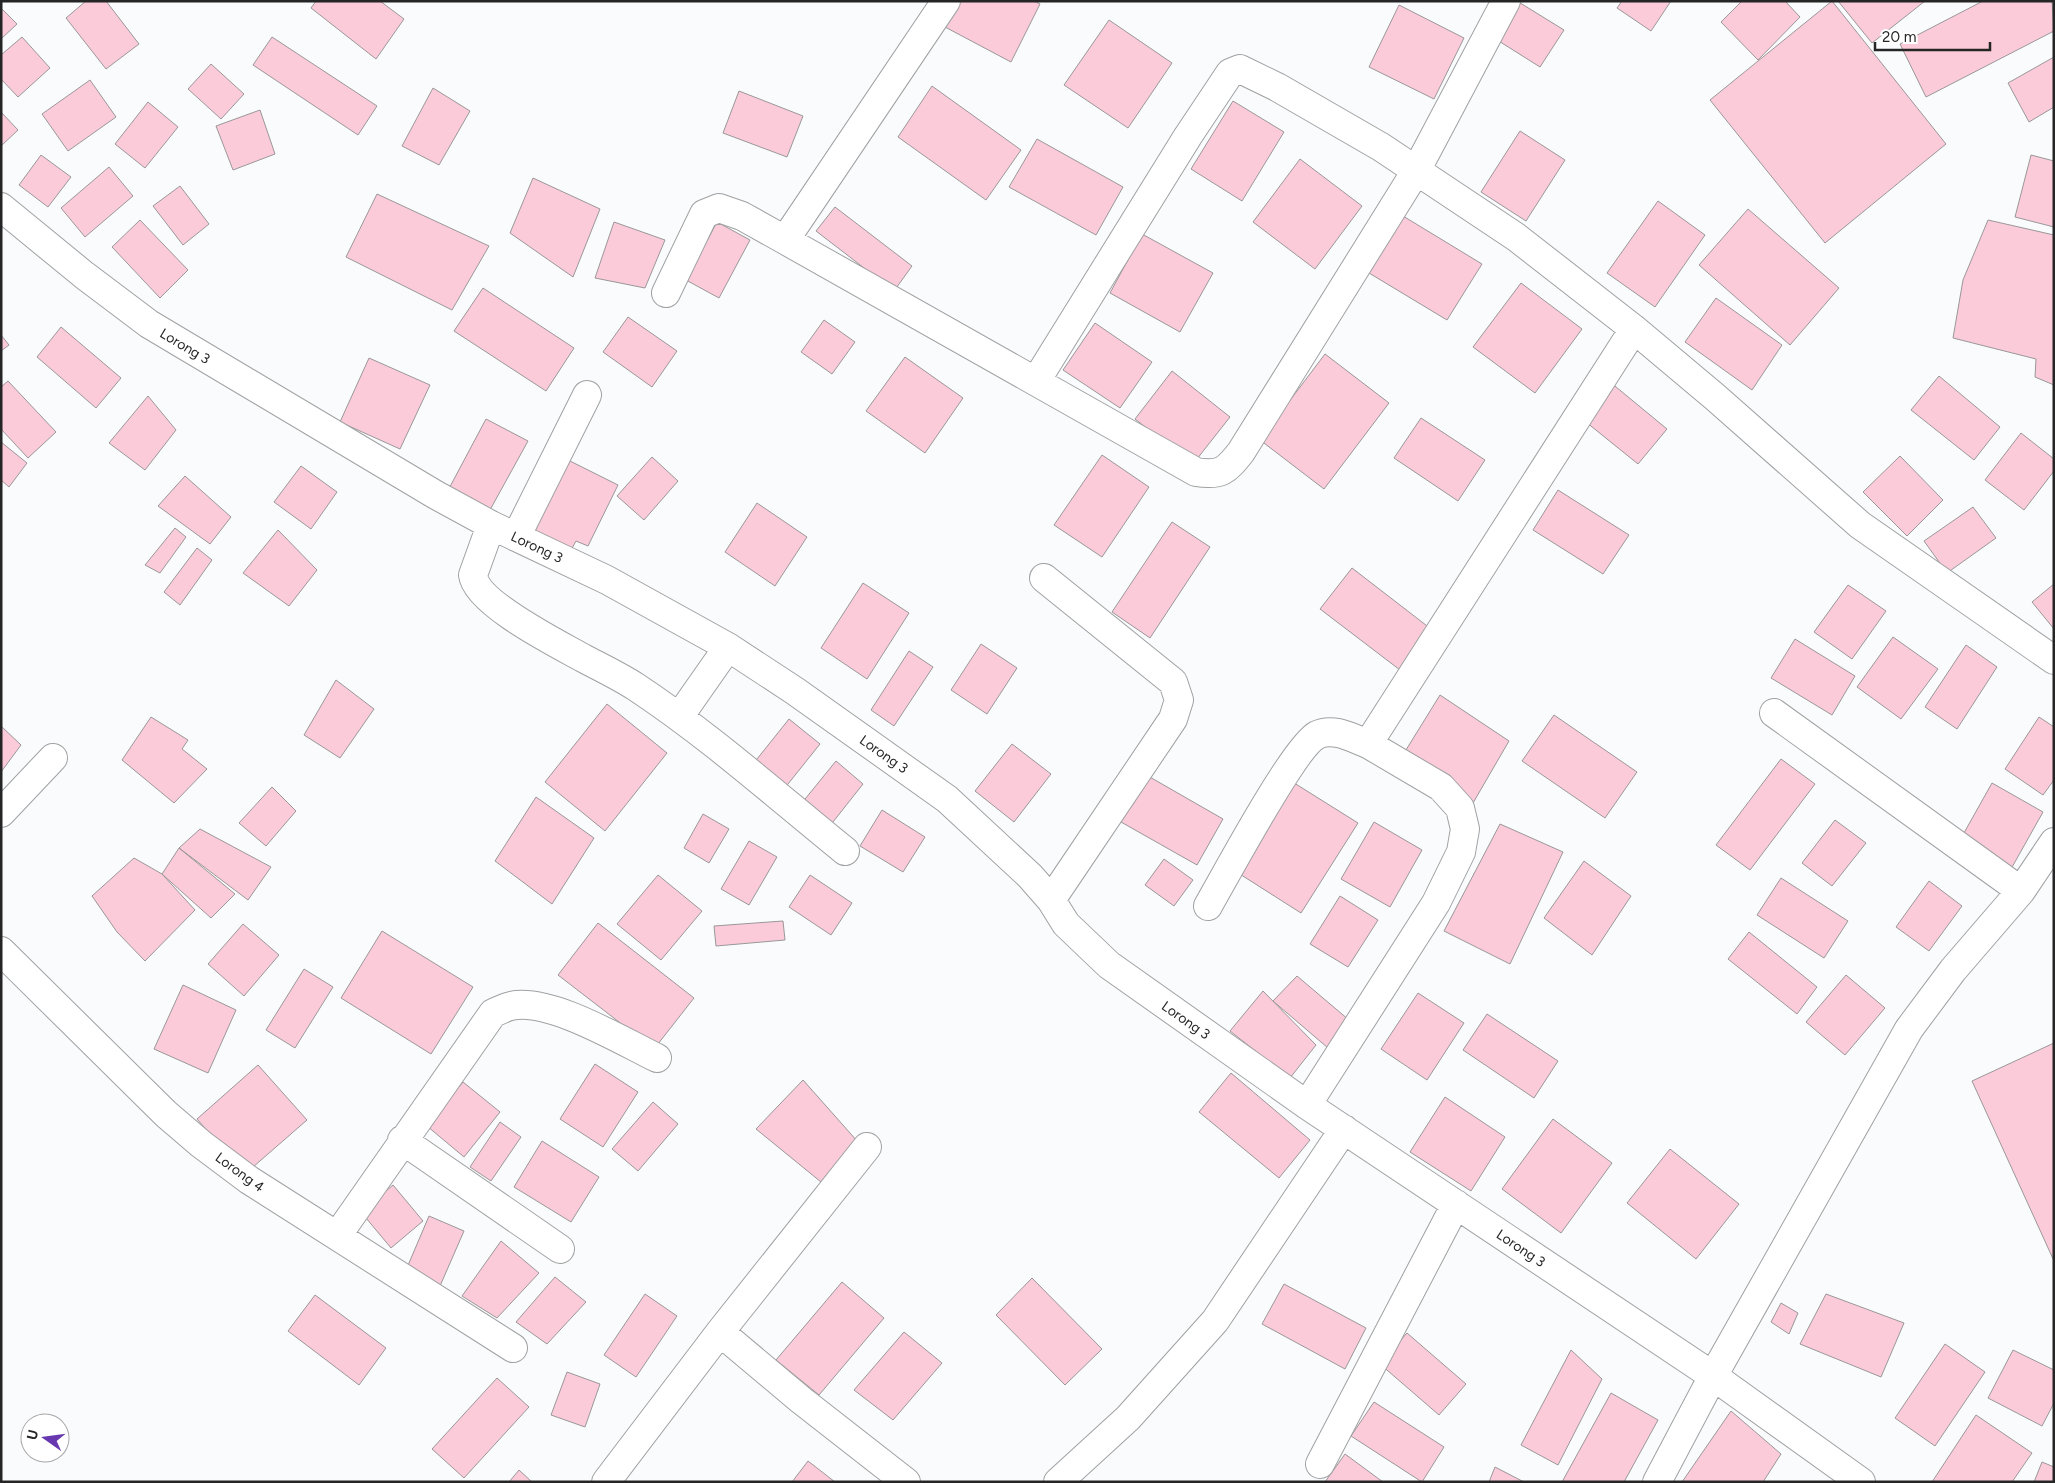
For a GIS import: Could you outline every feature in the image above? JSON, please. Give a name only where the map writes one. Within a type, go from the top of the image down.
[{"type":"street","points":[[784,240],[946,1]]},
{"type":"street","points":[[666,293],[704,214],[719,208],[742,216],[1196,472],[1212,474],[1224,471],[1241,452],[1265,415],[1416,171],[1506,1]]},
{"type":"street","points":[[1036,381],[1188,136],[1230,73],[1240,69],[1277,87],[1381,147],[1516,237],[1634,329],[1716,397],[1860,525],[2054,660]]},
{"type":"street","name":"Lorong 3","points":[[1,207],[84,276],[149,324],[436,495],[491,525],[608,580],[728,647],[795,691],[947,799],[1006,853],[1051,900],[1066,924],[1098,957],[1307,1105],[1713,1376],[1861,1482]]},
{"type":"street","points":[[1368,744],[1634,329]]},
{"type":"street","points":[[516,537],[587,395]]},
{"type":"street","points":[[491,525],[473,575],[477,587],[496,605],[530,629],[634,686],[679,717],[845,851]]},
{"type":"street","points":[[1044,578],[1173,682],[1179,700],[1173,719],[1051,900]]},
{"type":"street","points":[[679,717],[728,647]]},
{"type":"street","points":[[1774,713],[2021,891]]},
{"type":"street","points":[[1208,906],[1290,766],[1318,735],[1335,732],[1368,744],[1441,788],[1460,808],[1465,829],[1461,852],[1436,903],[1307,1105]]},
{"type":"street","points":[[1,813],[53,758]]},
{"type":"street","points":[[1656,1482],[1713,1376],[1910,1029],[1953,970],[2021,891],[2054,842]]},
{"type":"street","name":"Lorong 4","points":[[1,952],[180,1126],[249,1180],[513,1348]]},
{"type":"street","points":[[337,1236],[402,1140],[493,1013],[511,1006],[526,1006],[558,1012],[657,1058]]},
{"type":"street","points":[[1058,1482],[1128,1418],[1165,1379],[1215,1321],[1344,1129]]},
{"type":"street","points":[[402,1140],[560,1249]]},
{"type":"street","points":[[606,1482],[720,1332],[867,1147]]},
{"type":"street","points":[[1320,1464],[1456,1204]]},
{"type":"street","points":[[720,1332],[801,1400],[906,1482]]},
{"type":"building","points":[[86,1],[106,1],[139,44],[106,69],[66,18]]},
{"type":"building","points":[[316,1],[380,1],[404,19],[376,59],[311,8]]},
{"type":"building","points":[[958,1],[1034,1],[1040,4],[1011,62],[945,27]]},
{"type":"building","points":[[1517,1],[1564,30],[1540,67],[1494,38]]},
{"type":"building","points":[[1622,1],[1671,1],[1651,31],[1617,8]]},
{"type":"building","points":[[1742,1],[1785,1],[1800,17],[1758,60],[1721,22]]},
{"type":"building","points":[[1832,1],[1946,144],[1825,243],[1710,100]]},
{"type":"building","points":[[1838,1],[1925,1],[1872,43]]},
{"type":"building","points":[[1983,1],[2052,1],[2054,31],[1926,97],[1900,44]]},
{"type":"building","points":[[1399,5],[1464,38],[1434,99],[1369,67]]},
{"type":"building","points":[[1,8],[17,24],[1,39]]},
{"type":"building","points":[[1109,20],[1172,63],[1128,128],[1064,85]]},
{"type":"building","points":[[22,37],[50,68],[18,97],[1,79],[1,55]]},
{"type":"building","points":[[272,37],[377,106],[358,135],[253,65]]},
{"type":"building","points":[[2054,57],[2054,107],[2029,122],[2008,83]]},
{"type":"building","points":[[211,64],[244,94],[221,119],[188,89]]},
{"type":"building","points":[[90,80],[116,117],[68,151],[42,114]]},
{"type":"building","points":[[932,86],[1021,150],[986,200],[898,137]]},
{"type":"building","points":[[433,88],[470,111],[439,165],[402,146]]},
{"type":"building","points":[[739,91],[803,116],[787,157],[723,133]]},
{"type":"building","points":[[1233,101],[1284,132],[1242,201],[1191,169]]},
{"type":"building","points":[[148,102],[178,127],[145,168],[115,144]]},
{"type":"building","points":[[260,110],[275,154],[233,170],[216,126]]},
{"type":"building","points":[[1,112],[18,130],[1,146]]},
{"type":"building","points":[[1520,131],[1565,160],[1526,221],[1481,192]]},
{"type":"building","points":[[1037,139],[1123,187],[1096,235],[1009,187]]},
{"type":"building","points":[[41,155],[71,177],[48,207],[19,185]]},
{"type":"building","points":[[2031,155],[2054,161],[2054,227],[2015,217]]},
{"type":"building","points":[[1300,159],[1362,206],[1315,269],[1253,222]]},
{"type":"building","points":[[109,167],[133,196],[85,237],[61,208]]},
{"type":"building","points":[[533,178],[600,209],[573,277],[510,233]]},
{"type":"building","points":[[180,186],[209,224],[183,245],[153,206]]},
{"type":"building","points":[[377,194],[489,246],[452,310],[346,257]]},
{"type":"building","points":[[1658,201],[1705,235],[1655,307],[1607,273]]},
{"type":"building","points":[[835,207],[912,266],[894,291],[816,231]]},
{"type":"building","points":[[1748,209],[1839,288],[1790,345],[1699,265]]},
{"type":"building","points":[[1403,216],[1482,264],[1447,320],[1369,273]]},
{"type":"building","points":[[140,220],[188,270],[160,298],[112,247]]},
{"type":"building","points":[[1988,220],[2054,235],[2054,385],[2035,377],[2036,359],[1953,338],[1963,280]]},
{"type":"building","points":[[614,222],[665,240],[645,288],[595,278]]},
{"type":"building","points":[[717,222],[750,240],[719,298],[686,280]]},
{"type":"building","points":[[1142,234],[1213,273],[1180,332],[1110,293]]},
{"type":"building","points":[[1521,283],[1582,329],[1535,393],[1473,347]]},
{"type":"building","points":[[483,288],[574,348],[546,391],[454,331]]},
{"type":"building","points":[[1716,298],[1782,345],[1752,390],[1685,342]]},
{"type":"building","points":[[628,317],[677,351],[652,387],[603,352]]},
{"type":"building","points":[[824,320],[855,342],[832,374],[801,352]]},
{"type":"building","points":[[1095,323],[1152,362],[1120,408],[1063,370]]},
{"type":"building","points":[[61,327],[121,378],[96,408],[37,357]]},
{"type":"building","points":[[1,335],[9,345],[1,351]]},
{"type":"building","points":[[1325,354],[1389,403],[1324,489],[1260,440]]},
{"type":"building","points":[[905,357],[963,398],[925,453],[866,411]]},
{"type":"building","points":[[369,358],[430,385],[400,449],[340,422]]},
{"type":"building","points":[[1172,371],[1230,417],[1193,464],[1135,419]]},
{"type":"building","points":[[1939,376],[2000,427],[1974,460],[1911,410]]},
{"type":"building","points":[[8,381],[56,432],[28,458],[1,429],[1,387]]},
{"type":"building","points":[[1610,382],[1667,429],[1638,464],[1581,418]]},
{"type":"building","points":[[148,396],[176,430],[145,470],[109,443]]},
{"type":"building","points":[[1421,418],[1485,460],[1458,501],[1394,458]]},
{"type":"building","points":[[486,419],[528,441],[485,519],[445,496]]},
{"type":"building","points":[[2021,433],[2054,459],[2054,471],[2024,510],[1985,480]]},
{"type":"building","points":[[1,442],[27,463],[9,487],[1,480]]},
{"type":"building","points":[[1102,455],[1149,487],[1102,557],[1054,525]]},
{"type":"building","points":[[1900,456],[1943,500],[1907,536],[1863,492]]},
{"type":"building","points":[[562,457],[618,485],[588,546],[576,541],[570,552],[527,530]]},
{"type":"building","points":[[652,457],[678,481],[644,520],[617,496]]},
{"type":"building","points":[[301,466],[337,492],[311,529],[274,502]]},
{"type":"building","points":[[185,476],[231,517],[210,544],[158,506]]},
{"type":"building","points":[[1558,490],[1629,535],[1603,574],[1533,530]]},
{"type":"building","points":[[757,503],[807,537],[775,586],[725,552]]},
{"type":"building","points":[[1973,507],[1996,538],[1947,573],[1924,541]]},
{"type":"building","points":[[1172,522],[1210,547],[1150,638],[1112,612]]},
{"type":"building","points":[[175,528],[186,537],[160,573],[145,565]]},
{"type":"building","points":[[278,530],[317,570],[289,606],[243,573]]},
{"type":"building","points":[[197,548],[212,560],[180,605],[164,592]]},
{"type":"building","points":[[1352,568],[1431,629],[1400,670],[1320,609]]},
{"type":"building","points":[[863,583],[909,613],[867,679],[821,648]]},
{"type":"building","points":[[2054,584],[2054,629],[2032,602]]},
{"type":"building","points":[[1848,585],[1886,611],[1852,659],[1814,632]]},
{"type":"building","points":[[1893,637],[1938,669],[1901,719],[1857,687]]},
{"type":"building","points":[[1795,639],[1855,676],[1832,715],[1771,678]]},
{"type":"building","points":[[981,644],[1017,668],[987,714],[951,690]]},
{"type":"building","points":[[1966,645],[1997,667],[1957,729],[1925,707]]},
{"type":"building","points":[[909,651],[933,667],[894,726],[871,710]]},
{"type":"building","points":[[336,680],[374,709],[340,758],[304,735]]},
{"type":"building","points":[[1440,695],[1509,741],[1473,803],[1401,758]]},
{"type":"building","points":[[607,704],[667,753],[605,831],[545,782]]},
{"type":"building","points":[[1554,715],[1637,772],[1605,818],[1522,761]]},
{"type":"building","points":[[151,717],[188,740],[182,749],[207,769],[174,803],[122,760]]},
{"type":"building","points":[[2039,717],[2054,727],[2054,780],[2043,795],[2005,769]]},
{"type":"building","points":[[789,719],[820,744],[780,794],[749,769]]},
{"type":"building","points":[[1,726],[21,745],[1,772]]},
{"type":"building","points":[[1012,744],[1051,774],[1014,822],[975,791]]},
{"type":"building","points":[[1781,759],[1815,784],[1750,870],[1716,845]]},
{"type":"building","points":[[836,761],[863,784],[829,827],[801,804]]},
{"type":"building","points":[[1148,776],[1223,819],[1197,865],[1121,822]]},
{"type":"building","points":[[1291,781],[1358,823],[1301,913],[1235,871]]},
{"type":"building","points":[[1992,783],[2043,812],[2011,869],[1960,840]]},
{"type":"building","points":[[272,787],[296,811],[266,846],[239,823]]},
{"type":"building","points":[[536,797],[594,838],[552,904],[495,861]]},
{"type":"building","points":[[882,810],[925,837],[903,872],[860,846]]},
{"type":"building","points":[[703,814],[729,829],[709,863],[684,848]]},
{"type":"building","points":[[1835,820],[1866,843],[1832,886],[1802,863]]},
{"type":"building","points":[[1374,822],[1422,850],[1390,907],[1341,879]]},
{"type":"building","points":[[1500,824],[1563,852],[1510,964],[1444,931]]},
{"type":"building","points":[[200,829],[271,867],[248,900],[179,848]]},
{"type":"building","points":[[749,841],[777,857],[749,905],[721,889]]},
{"type":"building","points":[[179,848],[235,894],[211,918],[162,874]]},
{"type":"building","points":[[134,858],[162,874],[195,910],[145,961],[117,932],[92,896]]},
{"type":"building","points":[[1164,859],[1193,880],[1174,906],[1145,885]]},
{"type":"building","points":[[1584,861],[1631,896],[1592,955],[1544,918]]},
{"type":"building","points":[[658,875],[702,911],[661,960],[617,924]]},
{"type":"building","points":[[810,875],[852,903],[831,935],[789,907]]},
{"type":"building","points":[[1781,878],[1848,921],[1824,958],[1757,915]]},
{"type":"building","points":[[1929,881],[1962,906],[1929,951],[1896,927]]},
{"type":"building","points":[[1340,896],[1378,920],[1348,967],[1310,944]]},
{"type":"building","points":[[783,921],[785,940],[716,946],[714,926]]},
{"type":"building","points":[[598,923],[694,998],[654,1049],[558,975]]},
{"type":"building","points":[[243,924],[279,955],[244,996],[208,964]]},
{"type":"building","points":[[382,931],[473,987],[431,1054],[341,998]]},
{"type":"building","points":[[1749,932],[1817,987],[1797,1014],[1728,959]]},
{"type":"building","points":[[304,969],[333,987],[295,1048],[266,1030]]},
{"type":"building","points":[[1846,975],[1885,1008],[1845,1055],[1806,1022]]},
{"type":"building","points":[[1297,976],[1349,1020],[1328,1048],[1273,1001]]},
{"type":"building","points":[[183,985],[236,1010],[208,1073],[154,1049]]},
{"type":"building","points":[[1263,991],[1316,1045],[1290,1078],[1230,1031]]},
{"type":"building","points":[[1418,993],[1464,1023],[1427,1080],[1381,1049]]},
{"type":"building","points":[[1487,1014],[1558,1061],[1534,1098],[1463,1050]]},
{"type":"building","points":[[2054,1043],[2054,1261],[1972,1081]]},
{"type":"building","points":[[595,1064],[638,1092],[603,1147],[560,1119]]},
{"type":"building","points":[[258,1065],[307,1120],[245,1174],[197,1119]]},
{"type":"building","points":[[1231,1073],[1310,1140],[1279,1178],[1199,1112]]},
{"type":"building","points":[[803,1080],[858,1142],[821,1182],[756,1129]]},
{"type":"building","points":[[463,1082],[500,1112],[464,1157],[427,1126]]},
{"type":"building","points":[[1445,1097],[1505,1137],[1471,1191],[1410,1152]]},
{"type":"building","points":[[653,1102],[678,1124],[638,1171],[612,1149]]},
{"type":"building","points":[[1553,1119],[1612,1163],[1561,1233],[1502,1189]]},
{"type":"building","points":[[500,1122],[521,1137],[491,1181],[470,1167]]},
{"type":"building","points":[[542,1141],[599,1177],[571,1222],[514,1187]]},
{"type":"building","points":[[1670,1149],[1739,1204],[1696,1259],[1627,1203]]},
{"type":"building","points":[[393,1185],[423,1221],[391,1248],[361,1212]]},
{"type":"building","points":[[429,1216],[464,1231],[440,1286],[406,1270]]},
{"type":"building","points":[[501,1241],[539,1273],[497,1318],[462,1296]]},
{"type":"building","points":[[555,1277],[586,1302],[547,1344],[516,1322]]},
{"type":"building","points":[[1032,1278],[1102,1349],[1065,1385],[996,1315]]},
{"type":"building","points":[[842,1282],[884,1318],[819,1395],[776,1360]]},
{"type":"building","points":[[1284,1284],[1366,1328],[1345,1369],[1262,1324]]},
{"type":"building","points":[[645,1294],[677,1316],[636,1377],[604,1355]]},
{"type":"building","points":[[1826,1294],[1904,1323],[1881,1377],[1800,1344]]},
{"type":"building","points":[[315,1295],[386,1348],[359,1385],[288,1331]]},
{"type":"building","points":[[1781,1303],[1798,1313],[1789,1334],[1771,1322]]},
{"type":"building","points":[[904,1332],[942,1363],[893,1420],[854,1390]]},
{"type":"building","points":[[1407,1333],[1466,1384],[1439,1415],[1380,1364]]},
{"type":"building","points":[[1945,1344],[1985,1372],[1935,1446],[1895,1418]]},
{"type":"building","points":[[1571,1350],[1602,1379],[1558,1465],[1521,1445]]},
{"type":"building","points":[[2013,1350],[2054,1370],[2054,1403],[2042,1426],[1988,1398]]},
{"type":"building","points":[[567,1372],[600,1384],[585,1427],[551,1415]]},
{"type":"building","points":[[497,1378],[529,1407],[464,1478],[432,1449]]},
{"type":"building","points":[[1611,1393],[1658,1420],[1624,1482],[1562,1482]]},
{"type":"building","points":[[1374,1402],[1444,1447],[1422,1482],[1351,1436]]},
{"type":"building","points":[[1731,1411],[1781,1454],[1763,1482],[1682,1482]]},
{"type":"building","points":[[1976,1415],[2032,1453],[2012,1482],[1932,1482]]},
{"type":"building","points":[[1345,1454],[1383,1482],[1325,1482]]},
{"type":"building","points":[[808,1461],[835,1482],[792,1482]]},
{"type":"building","points":[[2042,1462],[2054,1467],[2054,1482],[2034,1482]]},
{"type":"building","points":[[1495,1467],[1524,1482],[1489,1482]]},
{"type":"building","points":[[519,1470],[532,1482],[509,1482]]}]
